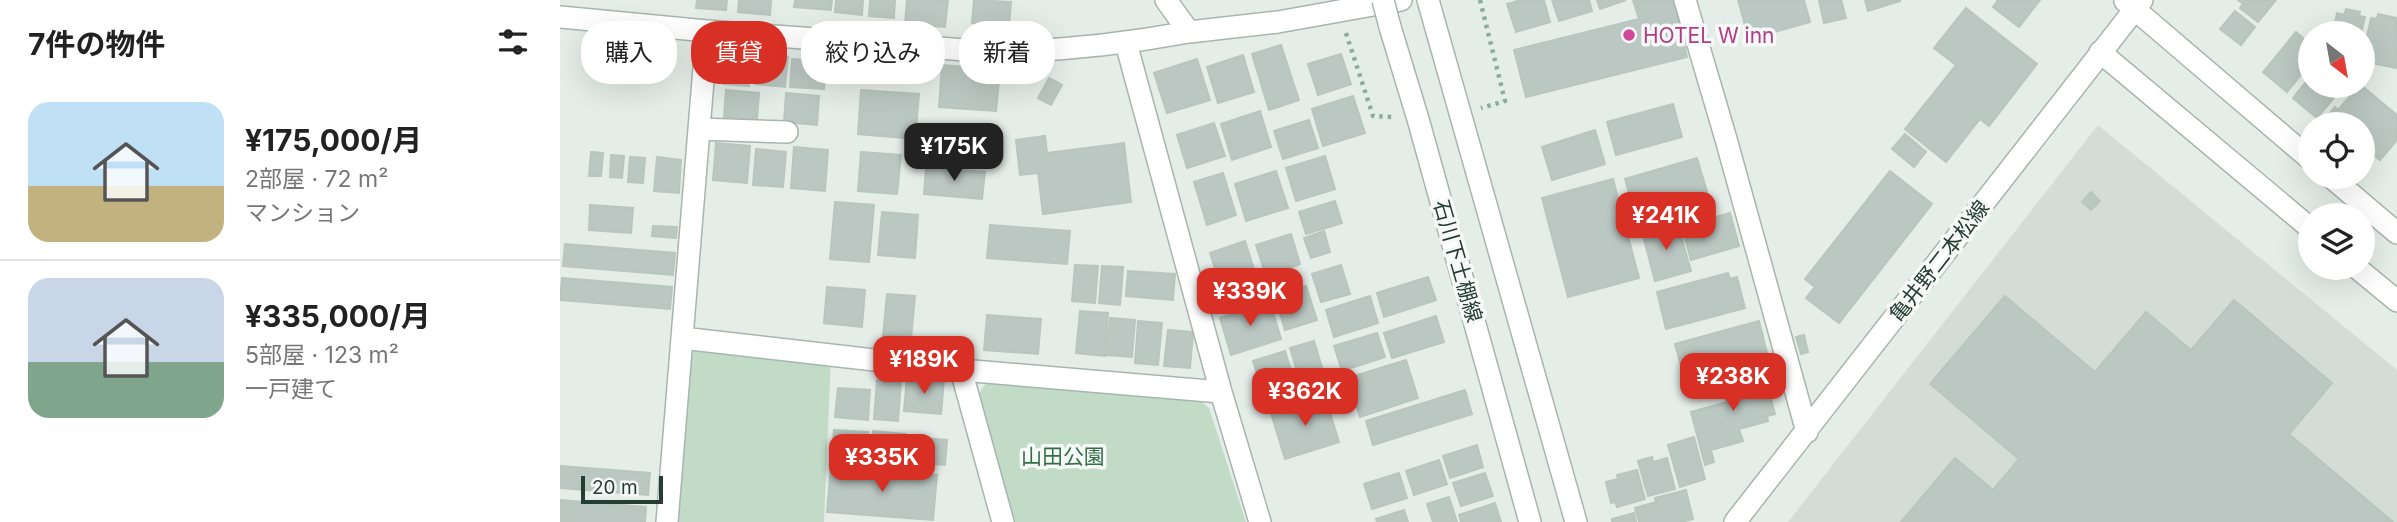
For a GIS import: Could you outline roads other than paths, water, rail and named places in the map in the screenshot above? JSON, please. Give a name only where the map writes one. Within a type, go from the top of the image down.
[{"type":"street","points":[[1166,0],[1189,32]]},
{"type":"street","name":"石川下土棚線","points":[[1383,0],[1530,522]]},
{"type":"street","points":[[787,37],[993,52],[1031,52],[1126,43],[1189,32],[1278,22],[1401,0]]},
{"type":"street","points":[[1685,0],[1807,432]]},
{"type":"street","points":[[2133,3],[2298,148]]},
{"type":"street","name":"亀井野二本松線","points":[[1735,522],[2100,52],[2133,3]]},
{"type":"street","name":"石川下土棚線","points":[[1431,9],[1576,522]]},
{"type":"street","points":[[560,17],[691,29]]},
{"type":"street","points":[[1126,43],[1221,391],[1260,522]]},
{"type":"street","points":[[2100,52],[2298,218]]},
{"type":"street","points":[[667,522],[703,84]]},
{"type":"street","points":[[699,129],[787,132]]},
{"type":"street","points":[[2345,189],[2397,233]]},
{"type":"street","points":[[2372,280],[2397,301]]},
{"type":"street","points":[[682,338],[961,370],[1221,391]]},
{"type":"street","points":[[961,370],[1003,522]]},
{"type":"place","name":"HOTEL W inn","points":[[1629,35]]},
{"type":"park label","name":"山田公園","points":[[1063,456]]}]
